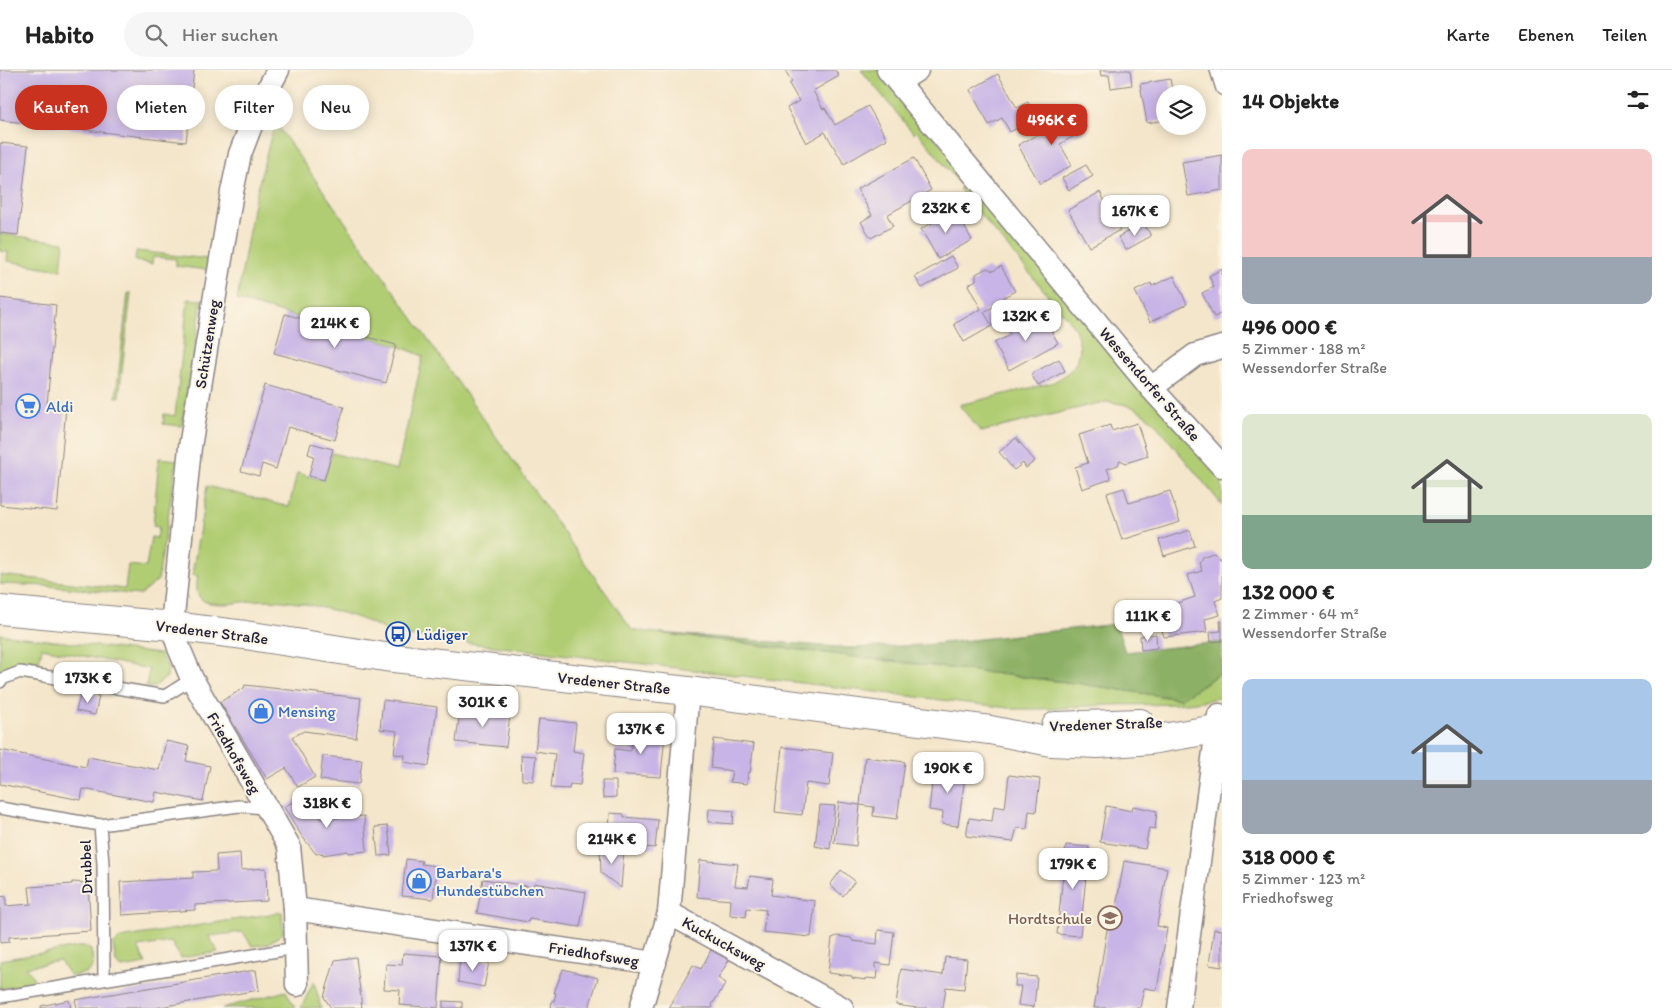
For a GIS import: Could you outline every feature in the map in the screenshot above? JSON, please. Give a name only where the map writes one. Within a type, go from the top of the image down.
[{"type":"street","name":"Schützenweg","points":[[172,626],[190,447],[232,192],[240,154],[254,119],[278,70]]},
{"type":"street","points":[[893,76],[917,70]]},
{"type":"street","name":"Wessendorfer Straße","points":[[893,76],[1151,388],[1222,466]]},
{"type":"street","points":[[1151,388],[1194,355],[1222,347]]},
{"type":"street","name":"Vredener Straße","points":[[0,610],[172,626],[385,657],[688,691],[990,730],[1051,742],[1098,744],[1152,740],[1220,722]]},
{"type":"street","name":"Friedhofsweg","points":[[172,626],[192,679],[288,846],[295,909],[297,985]]},
{"type":"street","name":"Kuckucksweg","points":[[688,691],[669,913],[842,1008]]},
{"type":"street","points":[[1179,1008],[1220,722]]},
{"type":"street","name":"Friedhofsweg","points":[[295,909],[655,963]]},
{"type":"street","points":[[640,1008],[669,913]]},
{"type":"lane","points":[[1216,70],[1222,89]]},
{"type":"lane","points":[[0,682],[2,679],[20,672],[165,696],[192,679]]},
{"type":"lane","points":[[100,825],[239,806],[266,808]]},
{"type":"lane","name":"Drubbel","points":[[0,808],[100,825],[104,979]]},
{"type":"lane","points":[[0,997],[296,948]]},
{"type":"green space","points":[[861,70],[879,70],[1222,481],[1222,505],[1153,421],[1135,408],[1122,404],[1108,402],[1095,404],[981,432],[959,405],[1051,383],[1060,378],[1068,373],[1078,359],[1080,351],[1077,334],[1072,324],[959,189],[962,187],[917,131],[914,134]]},
{"type":"green space","points":[[274,130],[281,130],[632,630],[1082,684],[1180,699],[1222,672],[1222,697],[1180,704],[1017,709],[394,634],[365,620],[290,602],[260,600],[214,604],[202,600],[197,591],[198,576],[192,575],[207,486],[289,507],[297,473],[324,480],[332,453],[397,470],[423,356],[396,345],[237,300],[254,203],[271,136]]},
{"type":"green space","points":[[0,234],[64,242],[61,270],[7,261],[8,252],[0,251]]},
{"type":"green space","points":[[136,251],[208,259],[207,270],[176,266],[176,259],[153,257],[152,264],[135,261]]},
{"type":"green space","points":[[128,293],[131,293],[119,397],[116,397]]},
{"type":"green space","points":[[188,299],[202,300],[182,426],[163,424],[164,414],[175,416]]},
{"type":"green space","points":[[159,458],[177,460],[158,580],[140,595],[48,586],[0,584],[0,575],[125,589],[128,565],[146,567],[151,537],[157,538],[159,527],[153,526]]},
{"type":"green space","points":[[1116,624],[1125,652],[1222,642],[1222,672],[1180,699],[1082,684],[660,633],[849,648],[925,645]]},
{"type":"green space","points":[[0,634],[160,654],[168,668],[167,677],[154,687],[146,687],[149,669],[42,648],[38,666],[13,665],[0,671]]},
{"type":"green space","points":[[282,912],[283,933],[268,944],[252,946],[243,932],[209,936],[218,952],[181,958],[171,942],[138,947],[146,964],[122,968],[116,963],[113,945],[120,938]]},
{"type":"green space","points":[[84,946],[91,950],[93,962],[92,967],[87,972],[70,976],[60,961],[26,967],[36,982],[0,989],[0,960]]},
{"type":"green space","points":[[314,981],[321,1008],[301,1008]]},
{"type":"green space","points":[[286,991],[295,1008],[222,1008]]},
{"type":"building","points":[[0,70],[194,70],[192,85],[117,85],[117,130],[187,130],[186,142],[85,130],[107,130],[107,85],[15,85],[15,122],[0,120]]},
{"type":"building","points":[[785,70],[835,70],[839,76],[813,91],[835,125],[868,106],[887,139],[844,164],[825,132],[806,143],[787,108],[799,101],[789,84],[792,82]]},
{"type":"building","points":[[1100,70],[1130,70],[1132,85],[1111,88],[1109,75],[1101,76]]},
{"type":"building","points":[[998,74],[1017,108],[1028,102],[1036,118],[1010,132],[1002,118],[989,125],[970,90]]},
{"type":"building","points":[[1170,79],[1171,85],[1156,85],[1156,122],[1147,123],[1140,84]]},
{"type":"building","points":[[1074,107],[1087,129],[1060,144],[1072,165],[1040,184],[1018,145],[1050,128],[1052,126],[1049,121]]},
{"type":"building","points":[[0,143],[28,146],[18,235],[0,233]]},
{"type":"building","points":[[1222,155],[1222,190],[1188,196],[1182,162]]},
{"type":"building","points":[[914,158],[931,190],[887,215],[893,226],[871,238],[861,222],[872,215],[857,189]]},
{"type":"building","points":[[1086,165],[1093,176],[1069,190],[1062,178]]},
{"type":"building","points":[[1100,192],[1120,230],[1089,247],[1068,210]]},
{"type":"building","points":[[955,210],[972,240],[938,259],[921,229]]},
{"type":"building","points":[[1144,223],[1151,236],[1126,250],[1118,237]]},
{"type":"building","points":[[951,256],[958,268],[922,288],[915,277]]},
{"type":"building","points":[[1001,266],[1015,291],[1004,297],[1002,302],[984,312],[992,326],[964,342],[954,324],[981,309],[968,285],[976,280],[976,274],[987,268],[993,271]]},
{"type":"building","points":[[1222,269],[1222,313],[1214,317],[1202,293],[1214,287],[1209,276]]},
{"type":"building","points":[[1174,276],[1187,304],[1150,322],[1135,291],[1151,283],[1152,286]]},
{"type":"building","name":"Aldi","points":[[0,298],[56,305],[47,405],[66,407],[57,511],[0,505]]},
{"type":"building","points":[[285,314],[396,345],[386,383],[274,353]]},
{"type":"building","points":[[1043,316],[1058,343],[1009,370],[994,343],[1010,335],[1007,330],[1025,320],[1028,325]]},
{"type":"building","points":[[1059,359],[1065,371],[1038,386],[1031,374]]},
{"type":"building","points":[[265,385],[344,407],[335,440],[288,427],[276,469],[262,464],[259,476],[241,471]]},
{"type":"building","points":[[1137,423],[1148,456],[1126,463],[1120,460],[1118,465],[1107,469],[1111,479],[1082,489],[1075,467],[1088,463],[1079,435],[1110,425],[1112,431]]},
{"type":"building","points":[[1016,438],[1035,461],[1026,468],[1023,463],[1014,470],[999,452]]},
{"type":"building","points":[[311,443],[333,449],[324,480],[309,476],[314,456],[308,454]]},
{"type":"building","points":[[1124,488],[1129,503],[1170,491],[1180,522],[1122,540],[1107,493]]},
{"type":"building","points":[[1190,530],[1195,546],[1164,556],[1159,540]]},
{"type":"building","points":[[1213,553],[1219,556],[1220,559],[1222,558],[1222,598],[1215,601],[1220,615],[1205,619],[1207,632],[1164,637],[1156,610],[1195,597],[1188,575],[1202,571],[1199,563],[1202,557]]},
{"type":"building","points":[[1220,621],[1222,621],[1222,641],[1211,642],[1210,632],[1221,631]]},
{"type":"building","points":[[1156,634],[1157,648],[1141,650],[1140,636]]},
{"type":"building","points":[[245,685],[361,698],[356,738],[304,731],[292,737],[315,777],[298,787],[286,768],[267,779],[220,702],[244,688]]},
{"type":"building","points":[[82,692],[99,696],[95,715],[76,711]]},
{"type":"building","points":[[383,700],[437,707],[429,766],[404,762],[405,755],[394,754],[397,731],[380,729]]},
{"type":"building","points":[[460,710],[510,715],[506,747],[456,742]]},
{"type":"building","points":[[539,719],[576,723],[573,751],[584,753],[580,785],[570,784],[569,789],[551,788],[555,754],[535,751]]},
{"type":"building","points":[[632,730],[665,733],[661,777],[613,774],[615,749],[631,751]]},
{"type":"building","points":[[714,739],[754,744],[747,784],[730,782],[732,771],[711,768]]},
{"type":"building","points":[[166,741],[189,746],[186,761],[210,766],[203,801],[156,792],[154,802],[83,789],[81,800],[0,784],[0,750],[86,767],[88,757],[159,770]]},
{"type":"building","points":[[782,747],[833,753],[829,786],[806,783],[802,815],[775,812]]},
{"type":"building","points":[[521,755],[536,756],[533,781],[522,780]]},
{"type":"building","points":[[323,756],[362,760],[359,784],[320,780]]},
{"type":"building","points":[[865,757],[905,762],[897,819],[873,816],[874,807],[860,805]]},
{"type":"building","points":[[934,766],[966,770],[958,826],[942,824],[943,812],[929,810]]},
{"type":"building","points":[[1009,775],[1040,779],[1036,812],[1029,811],[1027,829],[1017,828],[1013,842],[966,836],[969,818],[992,821],[994,806],[1005,808]]},
{"type":"building","points":[[602,781],[616,781],[616,797],[603,798]]},
{"type":"building","points":[[306,794],[321,819],[364,816],[367,851],[316,854],[301,835],[284,807]]},
{"type":"building","points":[[839,802],[860,805],[856,846],[834,843]]},
{"type":"building","points":[[820,805],[835,806],[830,849],[815,846]]},
{"type":"building","points":[[1106,806],[1132,811],[1133,806],[1157,811],[1155,829],[1149,828],[1145,849],[1100,842]]},
{"type":"building","points":[[709,809],[734,811],[733,824],[708,822]]},
{"type":"building","points":[[610,813],[624,814],[624,817],[658,820],[655,848],[621,845],[622,835],[609,834]]},
{"type":"building","points":[[388,826],[391,855],[378,856],[375,827]]},
{"type":"building","points":[[1066,845],[1089,847],[1080,936],[1057,934]]},
{"type":"building","points":[[600,848],[624,850],[621,888],[601,873]]},
{"type":"building","points":[[240,853],[241,870],[266,868],[267,901],[195,905],[195,910],[122,915],[120,882],[193,878],[193,872],[217,871],[216,855]]},
{"type":"building","name":"Barbara's Hundestübchen","points":[[406,859],[422,861],[421,864],[437,866],[433,899],[402,896]]},
{"type":"building","points":[[700,860],[738,864],[735,886],[748,887],[750,876],[773,879],[771,895],[815,901],[811,937],[763,932],[766,910],[747,908],[746,917],[730,915],[731,900],[697,897]]},
{"type":"building","points":[[1124,861],[1167,868],[1157,926],[1167,928],[1157,990],[1144,988],[1140,1008],[1094,1008],[1109,918],[1114,919]]},
{"type":"building","points":[[841,870],[855,881],[843,896],[830,885]]},
{"type":"building","points":[[483,879],[533,887],[534,883],[586,892],[580,927],[529,919],[528,922],[477,913]]},
{"type":"building","points":[[72,882],[88,883],[91,931],[9,937],[9,942],[0,943],[0,897],[6,896],[6,906],[31,904],[29,887],[72,884]]},
{"type":"building","points":[[1214,929],[1222,930],[1222,967],[1209,965]]},
{"type":"building","points":[[878,930],[894,932],[890,965],[875,963],[878,971],[877,979],[866,978],[866,980],[828,973],[832,938],[837,936],[851,938],[853,941],[877,944]]},
{"type":"building","points":[[711,950],[729,960],[718,978],[726,983],[712,1008],[669,1008],[693,965],[701,969]]},
{"type":"building","points":[[403,953],[442,956],[438,1008],[399,1005],[400,990],[384,989],[386,964],[402,965]]},
{"type":"building","points":[[460,956],[489,962],[484,987],[458,982]]},
{"type":"building","points":[[356,957],[362,1008],[331,1008],[324,997],[335,960]]},
{"type":"building","points":[[945,957],[967,959],[964,989],[946,987],[943,1008],[917,1008],[896,1005],[901,969],[943,975]]},
{"type":"building","points":[[563,969],[598,978],[589,1008],[551,1008],[552,1000],[554,1001],[556,993],[554,993]]},
{"type":"building","points":[[256,970],[259,990],[154,1008],[77,1008],[75,1000]]},
{"type":"building","points":[[1016,975],[1037,977],[1034,1007],[1018,1005],[1021,986],[1015,986]]},
{"type":"building","points":[[69,1000],[71,1008],[41,1008],[41,1006]]},
{"type":"building","points":[[443,1001],[462,1002],[462,1008],[443,1008]]},
{"type":"place","name":"Aldi","points":[[28,406]]},
{"type":"place","name":"Lüdiger","points":[[398,634]]},
{"type":"place","name":"Mensing","points":[[261,711]]},
{"type":"place","name":"Barbara's Hundestübchen","points":[[419,881]]},
{"type":"place","name":"Hordtschule","points":[[1110,918]]}]
